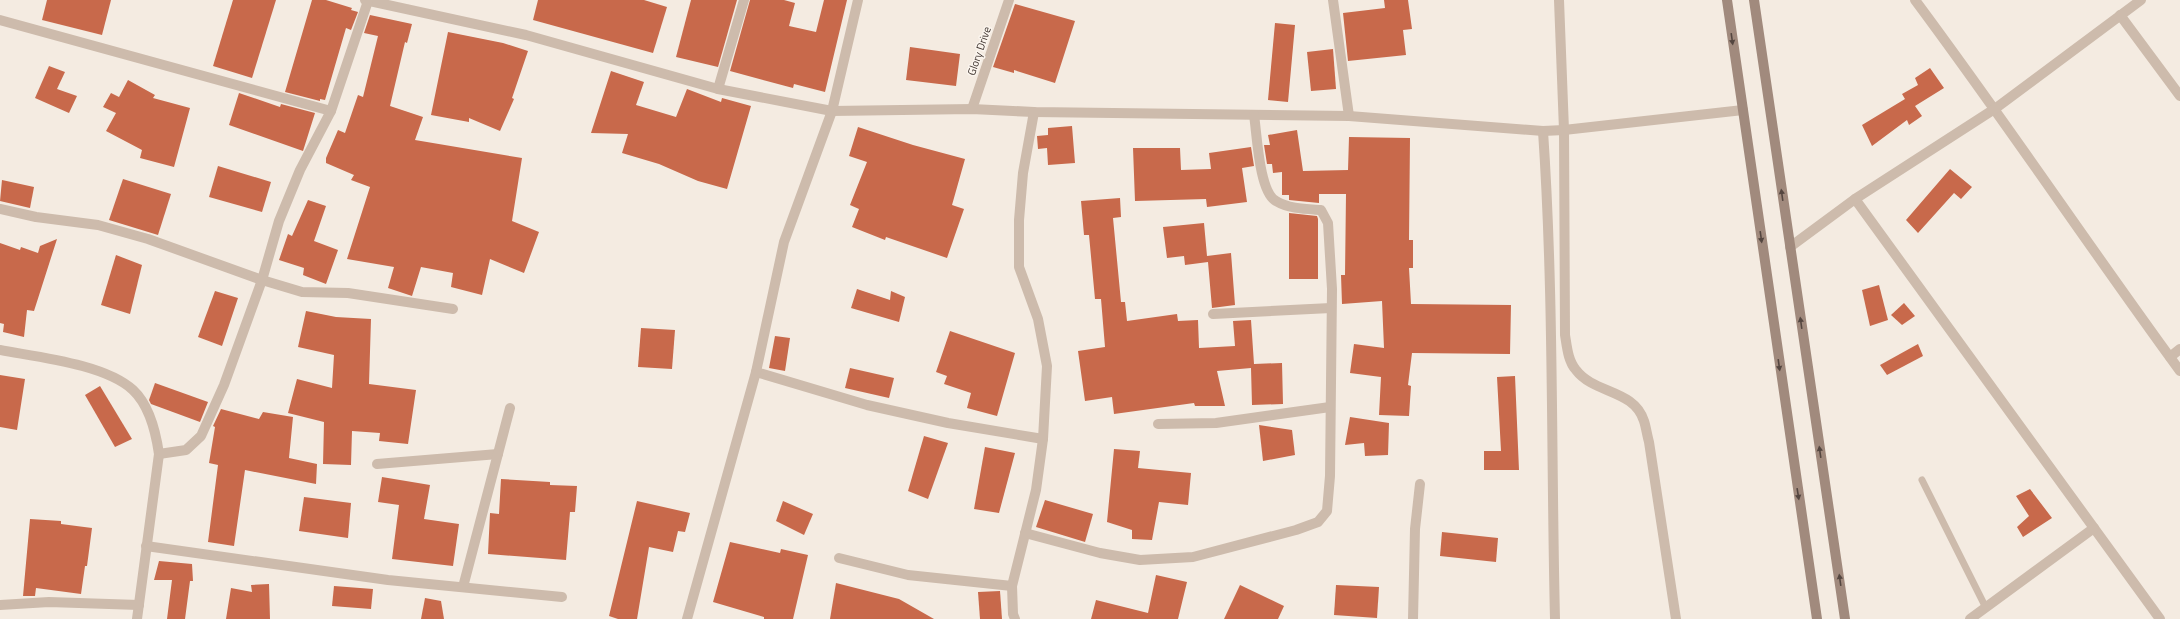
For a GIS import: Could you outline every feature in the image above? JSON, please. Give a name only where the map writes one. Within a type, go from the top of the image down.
[{"type":"main road","points":[[1727,0],[1817,619]]},
{"type":"main road","points":[[1754,0],[1845,619]]},
{"type":"street","points":[[159,454],[186,450],[201,436],[224,385],[262,280],[279,221],[300,170],[331,111],[366,0],[526,35],[718,89],[832,111],[972,109],[1034,112],[1349,116],[1543,131],[1743,110]]},
{"type":"street","points":[[718,89],[744,0]]},
{"type":"street","points":[[688,619],[756,372],[784,242],[832,111],[858,0]]},
{"type":"street","name":"Glory Drive","points":[[972,109],[1009,0]]},
{"type":"street","points":[[1333,0],[1349,116]]},
{"type":"street","points":[[1559,0],[1564,130],[1565,335],[1569,356],[1576,370],[1594,385],[1617,393],[1633,404],[1644,419],[1649,442],[1676,619]]},
{"type":"street","points":[[1915,0],[1996,108],[2180,371]]},
{"type":"street","points":[[1790,247],[1855,199],[1996,108],[2141,0]]},
{"type":"street","points":[[2120,15],[2180,96]]},
{"type":"street","points":[[0,20],[331,111]]},
{"type":"street","points":[[1015,619],[1013,614],[1012,586],[1036,490],[1043,439],[1047,366],[1038,319],[1019,267],[1019,220],[1023,173],[1034,112]]},
{"type":"street","points":[[1025,533],[1100,553],[1140,560],[1193,558],[1296,530],[1318,522],[1327,511],[1330,476],[1331,308],[1328,223],[1321,210],[1296,208],[1274,201],[1264,186],[1254,115]]},
{"type":"street","points":[[1543,131],[1553,367],[1551,472],[1555,619]]},
{"type":"street","points":[[1855,199],[2160,619]]},
{"type":"street","points":[[0,209],[36,217],[98,225],[148,239],[262,280],[302,292],[348,293],[406,300],[453,309]]},
{"type":"street","points":[[1213,314],[1331,308]]},
{"type":"street","points":[[2170,357],[2180,349]]},
{"type":"street","points":[[0,350],[48,358],[113,375],[134,391],[144,407],[156,431],[159,454],[137,619]]},
{"type":"street","points":[[756,372],[867,405],[948,423],[1043,439]]},
{"type":"street","points":[[1158,424],[1216,423],[1330,407]]},
{"type":"street","points":[[463,587],[510,408]]},
{"type":"street","points":[[377,464],[498,454]]},
{"type":"street","points":[[1413,619],[1415,529],[1420,484]]},
{"type":"street","points":[[1970,619],[2094,528]]},
{"type":"street","points":[[146,546],[388,580],[562,597]]},
{"type":"street","points":[[839,558],[908,575],[1012,586]]},
{"type":"street","points":[[0,605],[49,602],[139,605]]},
{"type":"lane","points":[[1922,480],[1986,608]]},
{"type":"building","points":[[47,0],[111,0],[102,35],[42,20]]},
{"type":"building","points":[[233,0],[276,0],[252,78],[213,66]]},
{"type":"building","points":[[312,0],[326,0],[352,8],[351,10],[358,12],[351,30],[346,28],[325,100],[320,99],[320,101],[285,92]]},
{"type":"building","points":[[538,0],[644,0],[667,7],[653,53],[533,20]]},
{"type":"building","points":[[691,0],[737,0],[718,67],[676,57]]},
{"type":"building","points":[[750,0],[784,0],[795,3],[789,26],[816,32],[824,0],[847,0],[825,92],[794,84],[793,88],[730,71]]},
{"type":"building","points":[[1384,0],[1408,0],[1412,29],[1403,30],[1406,55],[1348,61],[1343,13],[1385,8]]},
{"type":"building","points":[[1015,4],[1075,21],[1055,83],[1014,70],[1014,73],[993,67]]},
{"type":"building","points":[[370,15],[412,24],[407,43],[405,42],[390,106],[423,117],[415,140],[522,158],[512,221],[539,232],[524,273],[490,259],[482,295],[451,287],[453,273],[421,267],[412,296],[388,288],[394,267],[347,259],[370,187],[351,180],[354,175],[326,163],[326,158],[338,130],[345,133],[358,95],[363,97],[378,36],[364,33]]},
{"type":"building","points":[[1275,23],[1295,25],[1288,102],[1268,100]]},
{"type":"building","points":[[448,32],[503,43],[528,51],[512,98],[514,99],[500,131],[469,118],[469,122],[431,115]]},
{"type":"building","points":[[910,47],[960,54],[956,86],[906,80]]},
{"type":"building","points":[[1333,49],[1336,89],[1311,91],[1307,52]]},
{"type":"building","points":[[49,66],[65,72],[57,89],[77,96],[69,113],[35,98]]},
{"type":"building","points":[[1930,68],[1944,88],[1915,106],[1922,116],[1909,125],[1907,120],[1872,146],[1862,125],[1905,99],[1902,94],[1918,85],[1915,78]]},
{"type":"building","points":[[611,71],[644,82],[636,105],[676,117],[687,89],[721,102],[722,98],[751,106],[727,189],[698,181],[659,164],[622,153],[628,134],[591,133]]},
{"type":"building","points":[[128,80],[155,95],[153,98],[190,108],[174,167],[140,158],[142,150],[106,131],[116,113],[103,107],[111,93],[119,97]]},
{"type":"building","points":[[239,93],[280,107],[281,104],[315,113],[303,151],[229,125]]},
{"type":"building","points":[[1072,126],[1075,163],[1048,165],[1047,148],[1038,149],[1037,136],[1048,135],[1048,128]]},
{"type":"building","points":[[858,127],[913,145],[965,159],[952,205],[964,209],[947,258],[886,237],[885,240],[852,227],[859,209],[850,205],[867,162],[849,156]]},
{"type":"building","points":[[1297,130],[1303,171],[1348,170],[1349,137],[1410,138],[1409,240],[1413,240],[1413,268],[1409,268],[1411,304],[1511,305],[1510,354],[1412,353],[1408,385],[1411,386],[1409,416],[1379,415],[1381,377],[1350,373],[1354,344],[1384,348],[1382,301],[1342,304],[1341,275],[1345,275],[1346,194],[1319,194],[1319,203],[1289,200],[1289,195],[1282,195],[1282,172],[1273,173],[1272,164],[1267,164],[1264,145],[1270,145],[1268,135]]},
{"type":"building","points":[[1251,147],[1254,166],[1242,168],[1247,202],[1207,207],[1206,199],[1135,201],[1133,148],[1180,148],[1181,170],[1211,169],[1209,153]]},
{"type":"building","points":[[218,166],[271,182],[262,212],[209,197]]},
{"type":"building","points":[[1950,169],[1972,187],[1961,199],[1954,193],[1918,233],[1906,220]]},
{"type":"building","points":[[123,179],[171,194],[158,235],[109,220]]},
{"type":"building","points":[[2,180],[34,187],[30,208],[0,201]]},
{"type":"building","points":[[1120,198],[1121,217],[1113,218],[1121,302],[1125,302],[1127,321],[1177,314],[1178,321],[1198,320],[1199,348],[1235,346],[1233,321],[1251,320],[1254,364],[1282,363],[1283,404],[1252,405],[1251,368],[1217,371],[1225,406],[1195,406],[1194,403],[1114,414],[1112,397],[1085,401],[1078,351],[1105,347],[1101,299],[1095,299],[1089,235],[1084,235],[1081,201]]},
{"type":"building","points":[[308,200],[326,206],[314,241],[338,250],[326,284],[303,275],[304,268],[279,260],[288,234],[292,236]]},
{"type":"building","points":[[1289,213],[1317,216],[1318,279],[1289,279]]},
{"type":"building","points":[[1204,223],[1207,256],[1231,253],[1235,305],[1212,308],[1208,262],[1185,265],[1184,256],[1167,258],[1163,227]]},
{"type":"building","points":[[57,239],[34,311],[27,310],[24,337],[3,332],[4,324],[0,323],[0,243],[20,250],[21,247],[38,253],[40,246]]},
{"type":"building","points":[[116,255],[142,265],[130,314],[101,305]]},
{"type":"building","points":[[1879,285],[1888,320],[1870,326],[1862,290]]},
{"type":"building","points":[[857,289],[890,300],[891,291],[905,297],[899,322],[851,308]]},
{"type":"building","points":[[215,291],[238,298],[222,346],[198,337]]},
{"type":"building","points":[[1904,303],[1915,316],[1902,325],[1891,315]]},
{"type":"building","points":[[306,311],[336,317],[371,319],[369,384],[416,390],[408,444],[379,441],[380,433],[352,431],[351,465],[323,464],[324,422],[288,413],[297,379],[332,388],[334,355],[298,347]]},
{"type":"building","points":[[641,328],[675,330],[672,369],[638,367]]},
{"type":"building","points":[[950,331],[1015,353],[997,416],[967,408],[971,393],[944,384],[947,376],[936,372]]},
{"type":"building","points":[[775,336],[790,338],[785,371],[769,368]]},
{"type":"building","points":[[1918,344],[1923,356],[1887,375],[1880,365]]},
{"type":"building","points":[[850,368],[894,378],[889,398],[845,388]]},
{"type":"building","points":[[0,375],[25,379],[17,430],[0,427]]},
{"type":"building","points":[[1515,376],[1519,470],[1484,470],[1484,451],[1501,451],[1497,377]]},
{"type":"building","points":[[155,383],[208,402],[200,422],[151,404],[149,400]]},
{"type":"building","points":[[100,386],[132,439],[115,447],[85,395]]},
{"type":"building","points":[[221,409],[259,419],[263,412],[293,417],[289,458],[317,464],[316,484],[245,470],[234,546],[208,542],[218,465],[209,463],[215,427],[213,426]]},
{"type":"building","points":[[1350,417],[1389,423],[1388,455],[1365,456],[1364,443],[1345,445]]},
{"type":"building","points":[[1259,425],[1292,430],[1295,455],[1263,461]]},
{"type":"building","points":[[924,436],[948,443],[928,499],[908,491]]},
{"type":"building","points":[[985,447],[1015,453],[999,513],[974,509]]},
{"type":"building","points":[[1114,449],[1140,451],[1138,468],[1191,473],[1188,505],[1159,502],[1152,540],[1132,539],[1132,530],[1107,522]]},
{"type":"building","points":[[382,477],[430,485],[424,519],[459,524],[453,566],[392,559],[399,505],[378,502]]},
{"type":"building","points":[[501,479],[550,482],[550,485],[577,486],[575,512],[570,512],[566,560],[488,554],[490,513],[499,514]]},
{"type":"building","points":[[2030,489],[2052,518],[2023,537],[2017,527],[2029,516],[2016,496]]},
{"type":"building","points":[[304,497],[351,503],[348,538],[299,531]]},
{"type":"building","points":[[1045,500],[1093,514],[1085,542],[1036,527]]},
{"type":"building","points":[[637,501],[690,513],[685,532],[678,531],[673,552],[649,547],[637,619],[618,619],[609,616]]},
{"type":"building","points":[[783,501],[813,514],[804,535],[776,521]]},
{"type":"building","points":[[30,519],[61,521],[61,524],[92,528],[87,566],[85,566],[81,594],[36,588],[35,596],[23,596]]},
{"type":"building","points":[[1442,532],[1498,538],[1496,562],[1440,556]]},
{"type":"building","points":[[730,542],[780,553],[781,549],[808,555],[793,619],[764,619],[764,617],[713,602]]},
{"type":"building","points":[[159,561],[192,564],[193,581],[190,581],[185,619],[167,619],[172,580],[154,580]]},
{"type":"building","points":[[1156,575],[1187,582],[1178,619],[1091,619],[1096,600],[1148,613]]},
{"type":"building","points":[[836,583],[899,599],[934,619],[830,619]]},
{"type":"building","points":[[269,584],[270,619],[226,619],[231,588],[252,592],[251,585]]},
{"type":"building","points":[[1240,585],[1284,606],[1278,619],[1224,619]]},
{"type":"building","points":[[1336,585],[1379,587],[1377,618],[1334,615]]},
{"type":"building","points":[[334,586],[373,589],[371,609],[332,606]]},
{"type":"building","points":[[1000,591],[1002,619],[980,619],[978,592]]},
{"type":"building","points":[[425,598],[441,601],[444,619],[421,619]]}]
